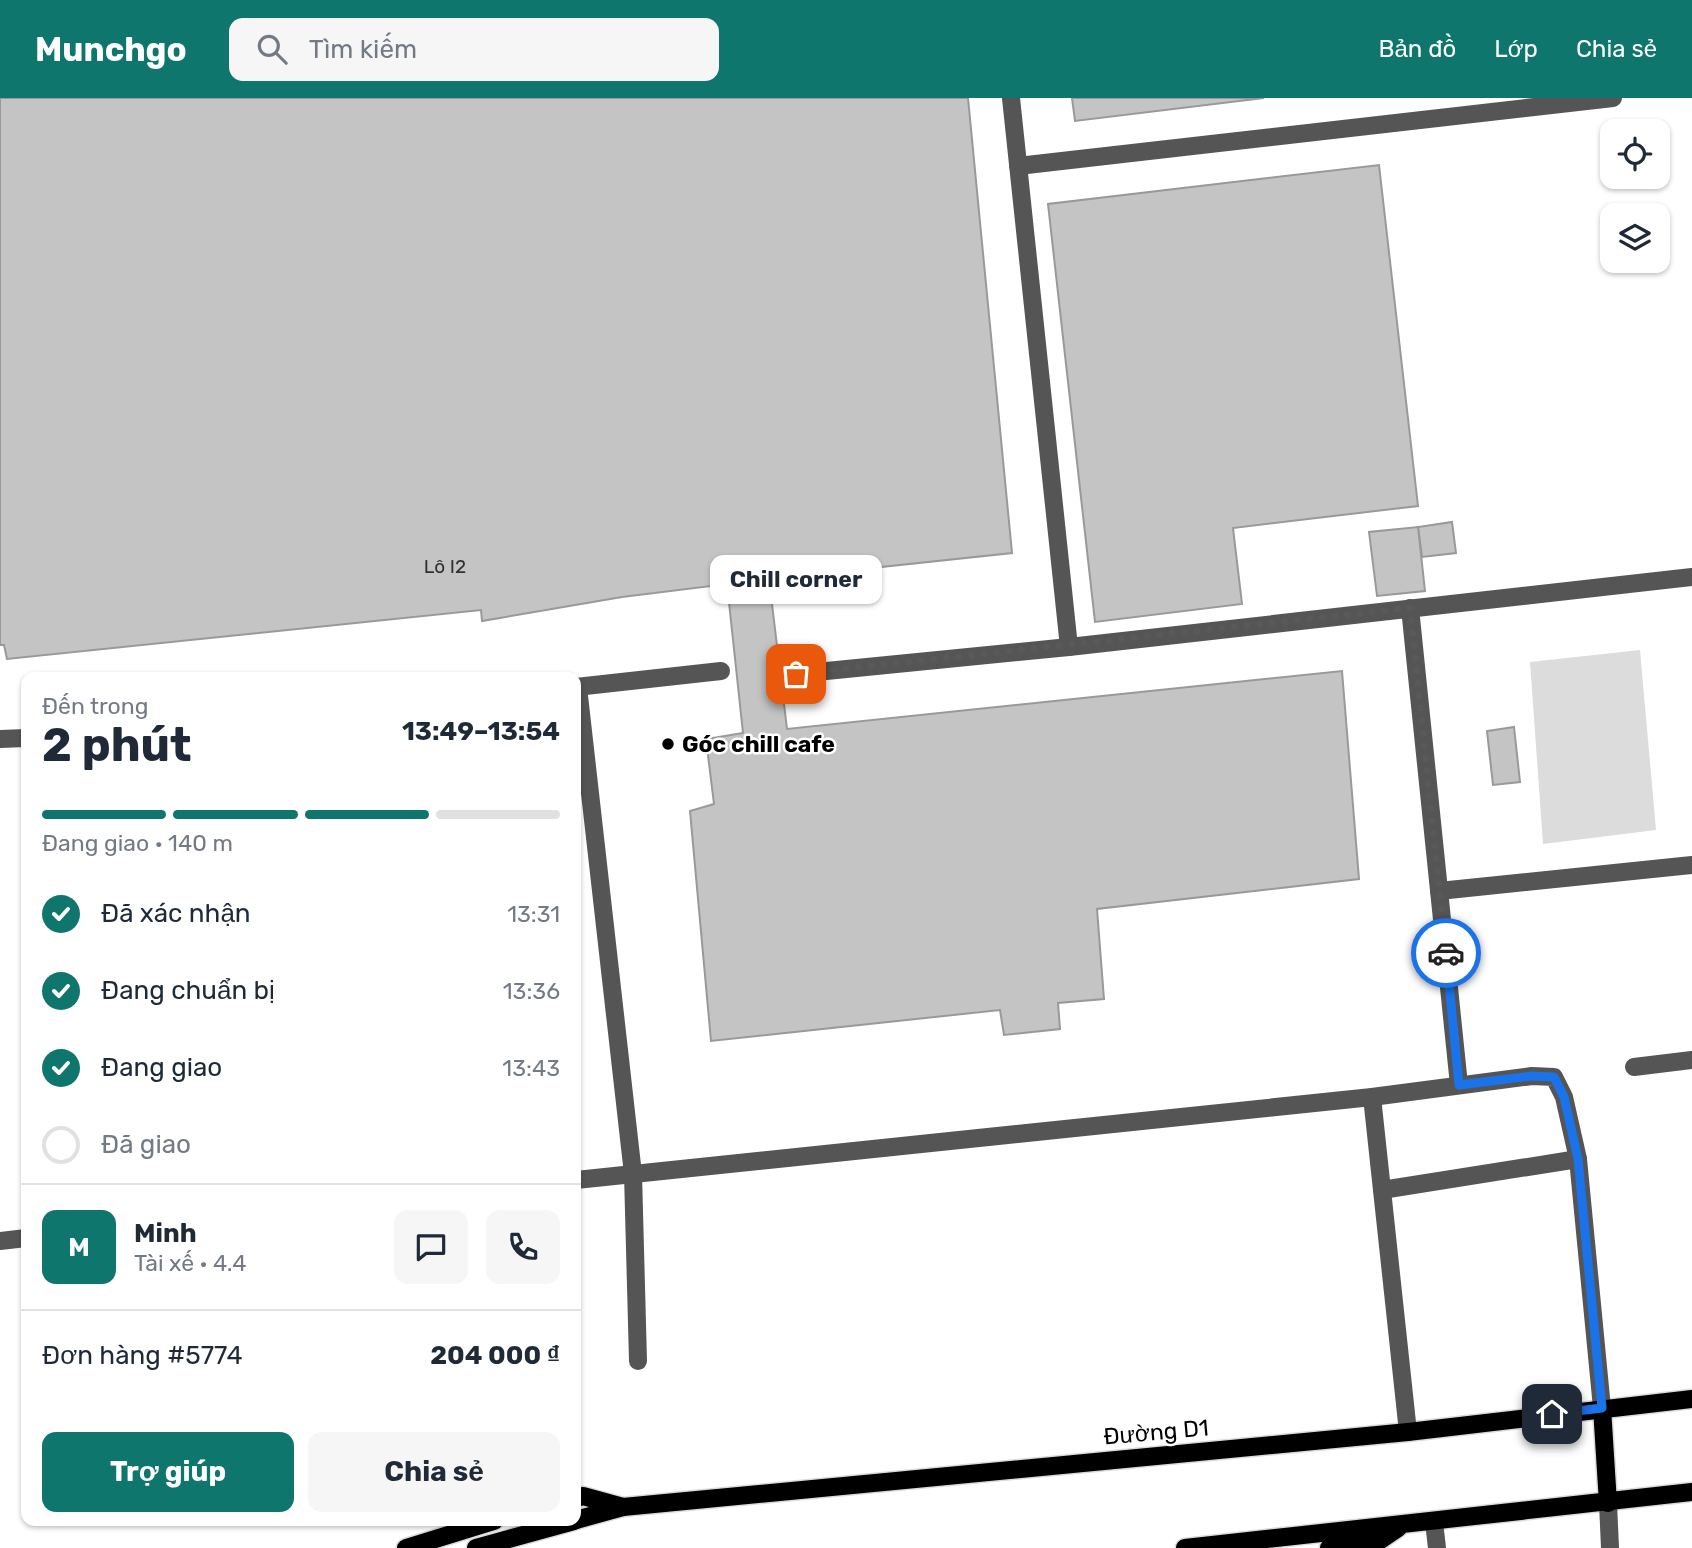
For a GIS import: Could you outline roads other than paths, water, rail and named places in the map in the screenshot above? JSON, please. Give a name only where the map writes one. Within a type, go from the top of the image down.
[{"type":"main road","name":"Đường D1","points":[[581,1518],[623,1507],[1408,1432],[1692,1399]]},
{"type":"main road","points":[[1602,1408],[1608,1503]]},
{"type":"main road","points":[[1185,1548],[1692,1492]]},
{"type":"main road","name":"Đường D1","points":[[581,1497],[623,1507]]},
{"type":"main road","points":[[406,1548],[478,1526]]},
{"type":"main road","name":"Đường D1","points":[[476,1548],[554,1526]]},
{"type":"main road","points":[[1329,1548],[1376,1543],[1401,1526]]},
{"type":"main road","points":[[1258,1541],[1281,1548]]},
{"type":"lane","points":[[1011,98],[1069,647]]},
{"type":"lane","points":[[1018,166],[1613,98]]},
{"type":"lane","points":[[796,674],[1069,647],[1692,577]]},
{"type":"lane","points":[[1410,608],[1459,1085]]},
{"type":"lane","points":[[581,687],[721,671]]},
{"type":"lane","points":[[581,722],[633,1174],[638,1361]]},
{"type":"lane","points":[[0,739],[21,738]]},
{"type":"lane","points":[[1439,891],[1692,865]]},
{"type":"lane","points":[[1634,1067],[1692,1060]]},
{"type":"lane","points":[[581,1179],[1372,1097],[1532,1076],[1554,1077],[1564,1097],[1578,1159],[1602,1408]]},
{"type":"lane","points":[[1372,1097],[1408,1432]]},
{"type":"lane","points":[[1382,1190],[1578,1159]]},
{"type":"lane","points":[[0,1237],[21,1238]]},
{"type":"lane","points":[[1608,1503],[1610,1548]]},
{"type":"lane","points":[[1434,1522],[1437,1548]]},
{"type":"place","name":"Chill corner","points":[[796,674]]},
{"type":"place","name":"Góc chill cafe","points":[[668,744]]}]
